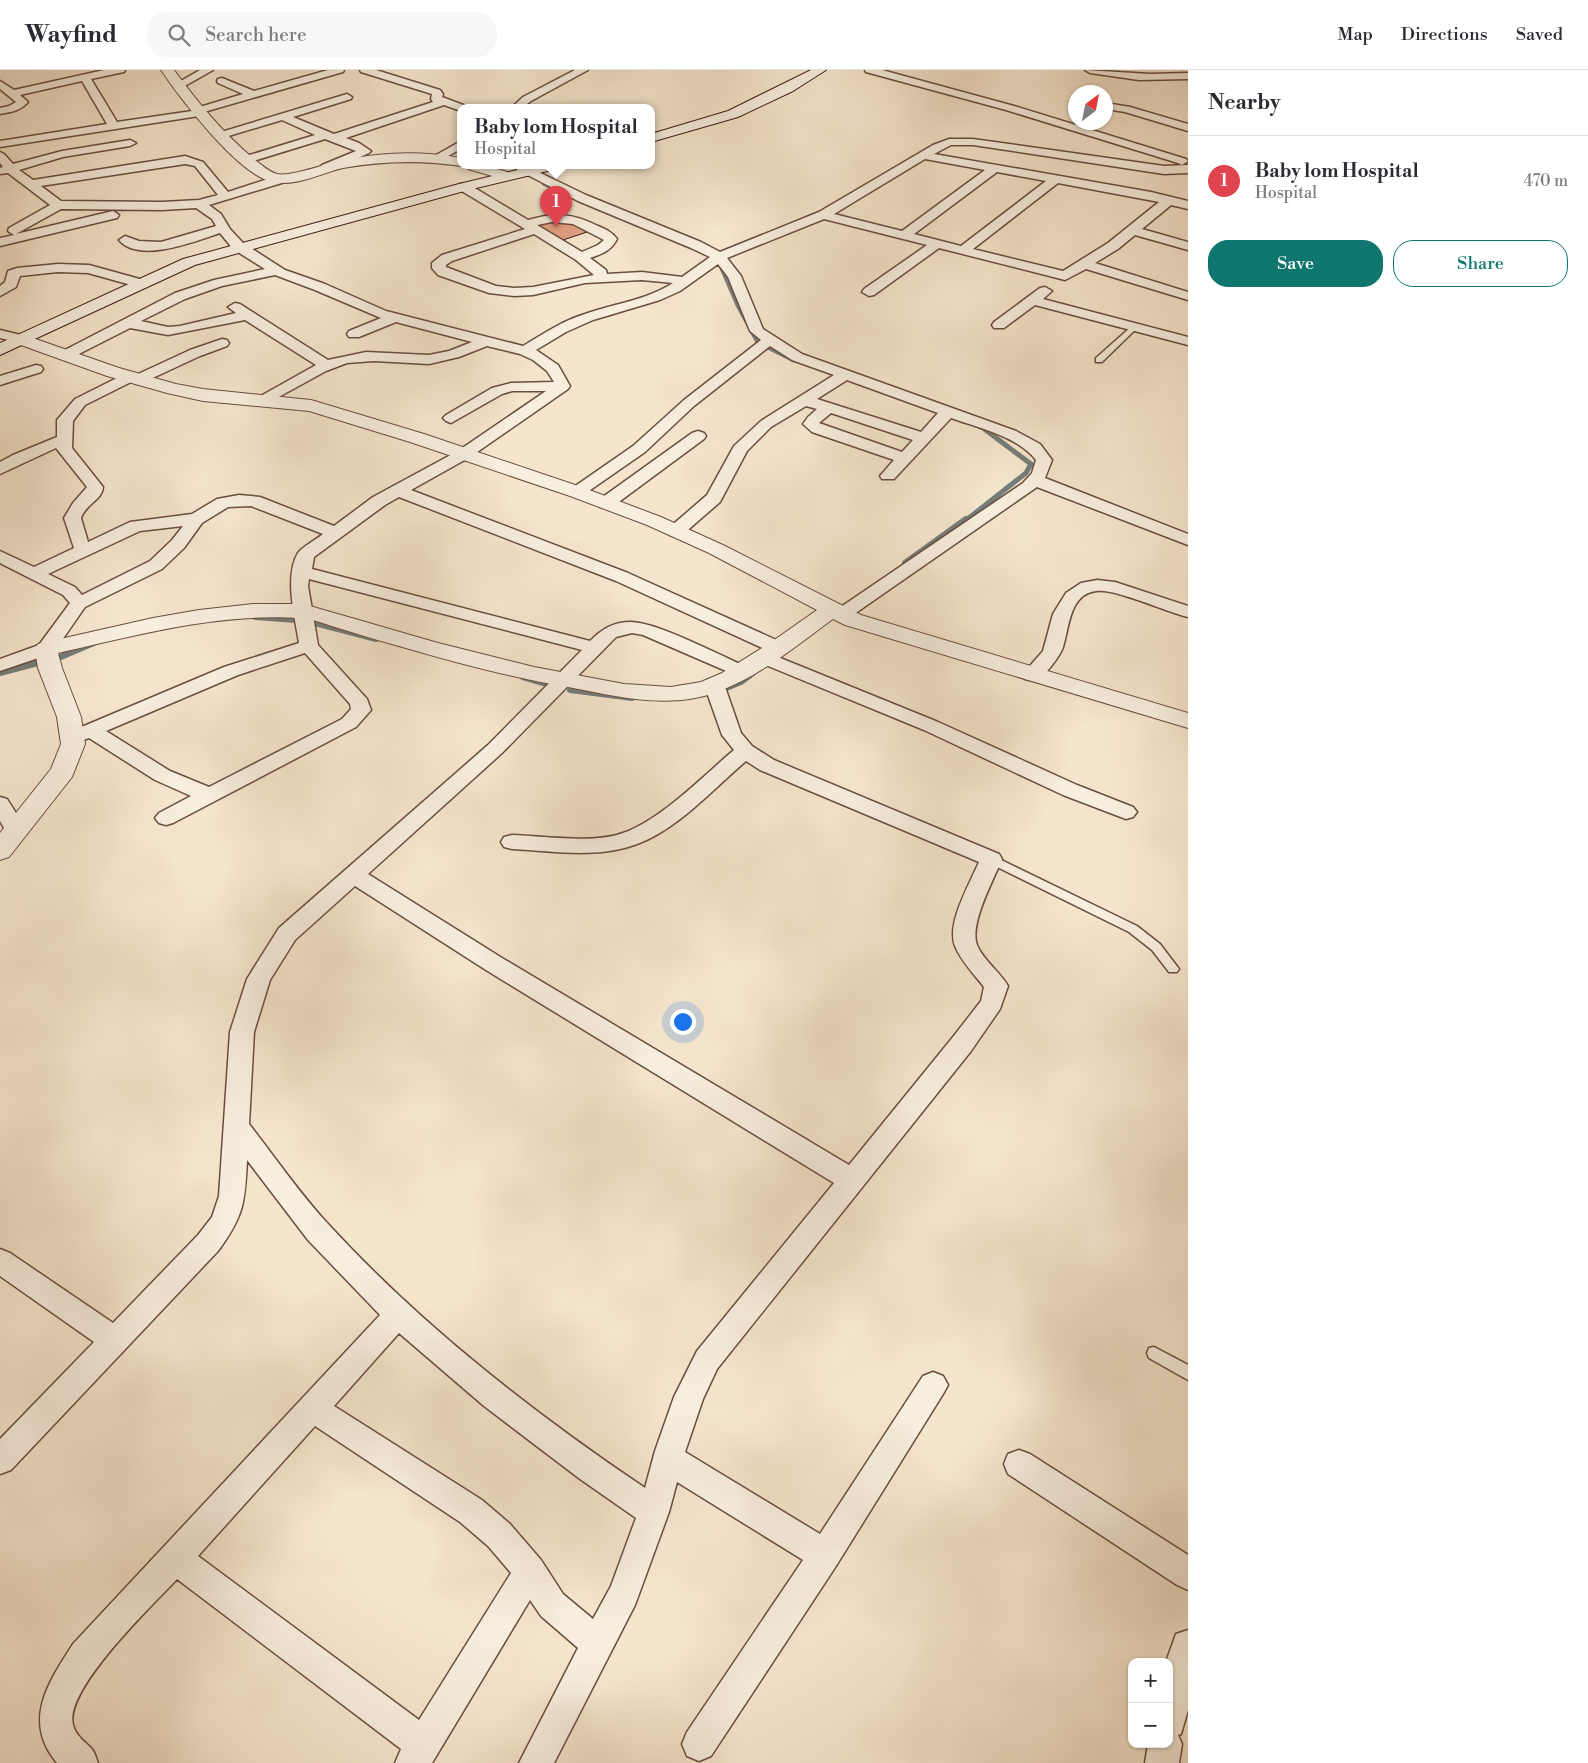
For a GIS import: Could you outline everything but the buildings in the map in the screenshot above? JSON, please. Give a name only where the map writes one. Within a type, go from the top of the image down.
[{"type":"street","points":[[13,93],[120,70]]},
{"type":"street","points":[[167,70],[198,112],[247,159],[268,177],[281,179]]},
{"type":"street","points":[[179,85],[208,70]]},
{"type":"street","points":[[0,144],[198,112],[339,70]]},
{"type":"street","points":[[365,70],[436,92],[438,94],[436,99],[457,106]]},
{"type":"street","points":[[521,104],[583,70]]},
{"type":"street","points":[[655,133],[723,113],[761,95],[804,70]]},
{"type":"street","points":[[655,137],[733,114],[788,88],[820,70]]},
{"type":"street","points":[[870,70],[1054,121],[1188,168]]},
{"type":"street","points":[[1090,70],[1133,78],[1188,76]]},
{"type":"street","points":[[292,73],[308,79]]},
{"type":"street","points":[[85,77],[113,125]]},
{"type":"street","points":[[222,81],[253,95]]},
{"type":"street","points":[[0,84],[23,102],[12,109],[0,111]]},
{"type":"street","points":[[222,135],[347,97]]},
{"type":"street","points":[[247,159],[330,137],[443,102]]},
{"type":"street","points":[[1113,107],[1126,109],[1188,128]]},
{"type":"street","points":[[284,117],[330,137],[355,145],[365,151],[326,168]]},
{"type":"street","points":[[1054,121],[1068,117]]},
{"type":"street","points":[[525,351],[561,329],[588,317],[655,298],[686,281],[719,257],[823,215],[923,155],[949,142],[973,142],[1164,170],[1188,168]]},
{"type":"street","points":[[6,170],[62,154],[130,143]]},
{"type":"street","points":[[437,158],[457,146]]},
{"type":"street","points":[[923,155],[1188,205]]},
{"type":"street","points":[[0,156],[6,170],[32,184],[58,205]]},
{"type":"street","points":[[0,240],[58,205],[162,206],[199,204],[281,179],[326,168],[406,156],[457,161]]},
{"type":"street","points":[[32,184],[184,160],[199,164],[226,197]]},
{"type":"street","points":[[905,235],[995,168]]},
{"type":"street","points":[[0,665],[46,649],[153,625],[199,617],[253,612],[303,611],[430,648],[534,674],[624,691],[671,694],[714,684],[740,672],[836,613],[1029,486],[1040,474],[1044,460],[1034,447],[1010,434],[797,357],[769,340],[757,331],[734,276],[719,257],[696,245],[520,172],[496,169]]},
{"type":"street","points":[[0,350],[189,262],[238,246],[536,169]]},
{"type":"street","points":[[964,250],[1056,179]]},
{"type":"street","points":[[464,187],[532,226],[581,258],[601,273],[599,278]]},
{"type":"street","points":[[999,325],[1066,276],[1113,246],[1168,200]]},
{"type":"street","points":[[199,204],[217,217],[223,228],[238,246],[277,271],[320,287],[381,314],[525,351],[545,360],[553,367],[563,386]]},
{"type":"street","points":[[0,240],[162,206]]},
{"type":"street","points":[[823,215],[1066,276]]},
{"type":"street","points":[[581,258],[604,247],[610,243],[611,239],[602,232],[570,218],[549,217],[532,226],[447,258],[439,264],[439,268],[444,272],[494,290],[514,292],[533,291],[585,279],[599,278],[642,276],[686,281]]},
{"type":"street","points":[[125,240],[134,246],[154,248],[223,228]]},
{"type":"street","points":[[1132,230],[1188,246]]},
{"type":"street","points":[[869,292],[938,244]]},
{"type":"street","points":[[1084,264],[1188,296]]},
{"type":"street","points":[[0,292],[11,284],[6,272],[26,270],[95,269],[142,284]]},
{"type":"street","points":[[66,355],[180,296],[219,283],[277,271]]},
{"type":"street","points":[[1033,300],[1188,341]]},
{"type":"street","points":[[234,306],[328,366]]},
{"type":"street","points":[[128,323],[168,331],[180,330],[247,314]]},
{"type":"street","points":[[354,334],[397,317]]},
{"type":"street","points":[[0,334],[24,340],[134,378],[173,389],[203,395],[311,406],[349,416],[576,492],[676,531],[716,549],[836,613],[853,620],[1188,721]]},
{"type":"street","points":[[576,492],[640,448],[688,403],[769,340]]},
{"type":"street","points":[[264,400],[328,366],[358,357],[421,360],[439,358],[458,354],[486,341]]},
{"type":"street","points":[[83,550],[72,524],[73,515],[80,504],[95,492],[95,487],[64,448],[65,420],[80,402],[195,352],[222,343]]},
{"type":"street","points":[[0,381],[36,369]]},
{"type":"street","points":[[676,531],[714,498],[722,487],[740,449],[766,424],[847,374]]},
{"type":"street","points":[[451,418],[496,392],[510,387],[563,386]]},
{"type":"street","points":[[166,818],[349,723],[362,710],[360,704],[309,646],[299,586],[306,554],[379,502],[464,454],[563,386]]},
{"type":"street","points":[[804,400],[923,438]]},
{"type":"street","points":[[828,408],[813,420],[811,424],[817,429],[905,458]]},
{"type":"street","points":[[888,476],[949,411]]},
{"type":"street","points":[[606,504],[698,436]]},
{"type":"street","points":[[0,469],[19,458],[64,440]]},
{"type":"street","points":[[1034,480],[1188,540]]},
{"type":"street","points":[[398,491],[622,577],[770,652],[1070,790],[1126,812]]},
{"type":"street","points":[[210,795],[185,788],[82,734],[69,717],[50,668],[46,649],[79,604],[156,565],[178,544],[196,519],[222,503],[239,500],[254,501],[336,533]]},
{"type":"street","points":[[34,573],[136,526],[196,519]]},
{"type":"street","points":[[0,556],[69,591],[79,604]]},
{"type":"street","points":[[302,572],[595,648]]},
{"type":"street","points":[[1032,675],[1054,647],[1056,634],[1068,603],[1076,592],[1086,586],[1096,583],[1109,586],[1188,612]]},
{"type":"street","points":[[0,1460],[208,1243],[224,1222],[232,1196],[242,1032],[259,979],[286,934],[496,749],[609,633],[617,629],[632,627],[648,631],[740,672]]},
{"type":"street","points":[[0,851],[63,771],[73,744],[82,734],[231,671],[309,646]]},
{"type":"street","points":[[536,1763],[624,1594],[654,1512],[668,1459],[689,1397],[707,1360],[962,1044],[992,1002],[996,986],[964,942],[964,928],[991,859],[767,765],[745,751],[732,735],[714,684]]},
{"type":"street","points":[[512,842],[600,844],[630,839],[651,827],[679,806],[745,751]]},
{"type":"street","points":[[0,804],[16,830]]},
{"type":"street","points":[[354,875],[494,964],[852,1180]]},
{"type":"street","points":[[236,1126],[318,1232],[398,1315],[494,1396],[591,1469],[654,1512]]},
{"type":"street","points":[[0,1261],[115,1340]]},
{"type":"street","points":[[81,1763],[68,1751],[54,1725],[60,1694],[84,1656],[398,1315]]},
{"type":"street","points":[[699,1744],[825,1555],[933,1385]]},
{"type":"street","points":[[312,1408],[471,1510],[499,1535],[530,1571],[552,1605],[580,1630],[598,1642]]},
{"type":"street","points":[[668,1459],[825,1555]]},
{"type":"street","points":[[1019,1464],[1188,1574]]},
{"type":"street","points":[[174,1558],[417,1754],[530,1571]]},
{"type":"street","points":[[1172,1703],[1177,1678],[1188,1646]]},
{"type":"street","points":[[1162,1763],[1164,1748]]},
{"type":"lane","points":[[1099,360],[1134,327]]},
{"type":"lane","points":[[991,859],[1133,929],[1155,944],[1164,954],[1172,969]]},
{"type":"lane","points":[[1154,1353],[1188,1373]]},
{"type":"waterway","points":[[544,184],[558,190]]},
{"type":"waterway","points":[[720,263],[723,269]]},
{"type":"waterway","points":[[722,268],[738,305],[758,342]]},
{"type":"waterway","points":[[768,347],[794,360]]},
{"type":"waterway","points":[[965,521],[1026,473],[1031,464],[983,428],[976,425]]},
{"type":"waterway","points":[[905,563],[966,519]]},
{"type":"waterway","points":[[255,617],[296,620]]},
{"type":"waterway","points":[[315,623],[376,639]]},
{"type":"waterway","points":[[56,659],[94,643]]},
{"type":"waterway","points":[[0,673],[38,663]]},
{"type":"waterway","points":[[724,689],[741,682],[753,673]]},
{"type":"waterway","points":[[523,677],[550,685]]},
{"type":"waterway","points":[[570,690],[632,698]]},
{"type":"place","name":"Baby lom Hospital","points":[[556,227]]}]
